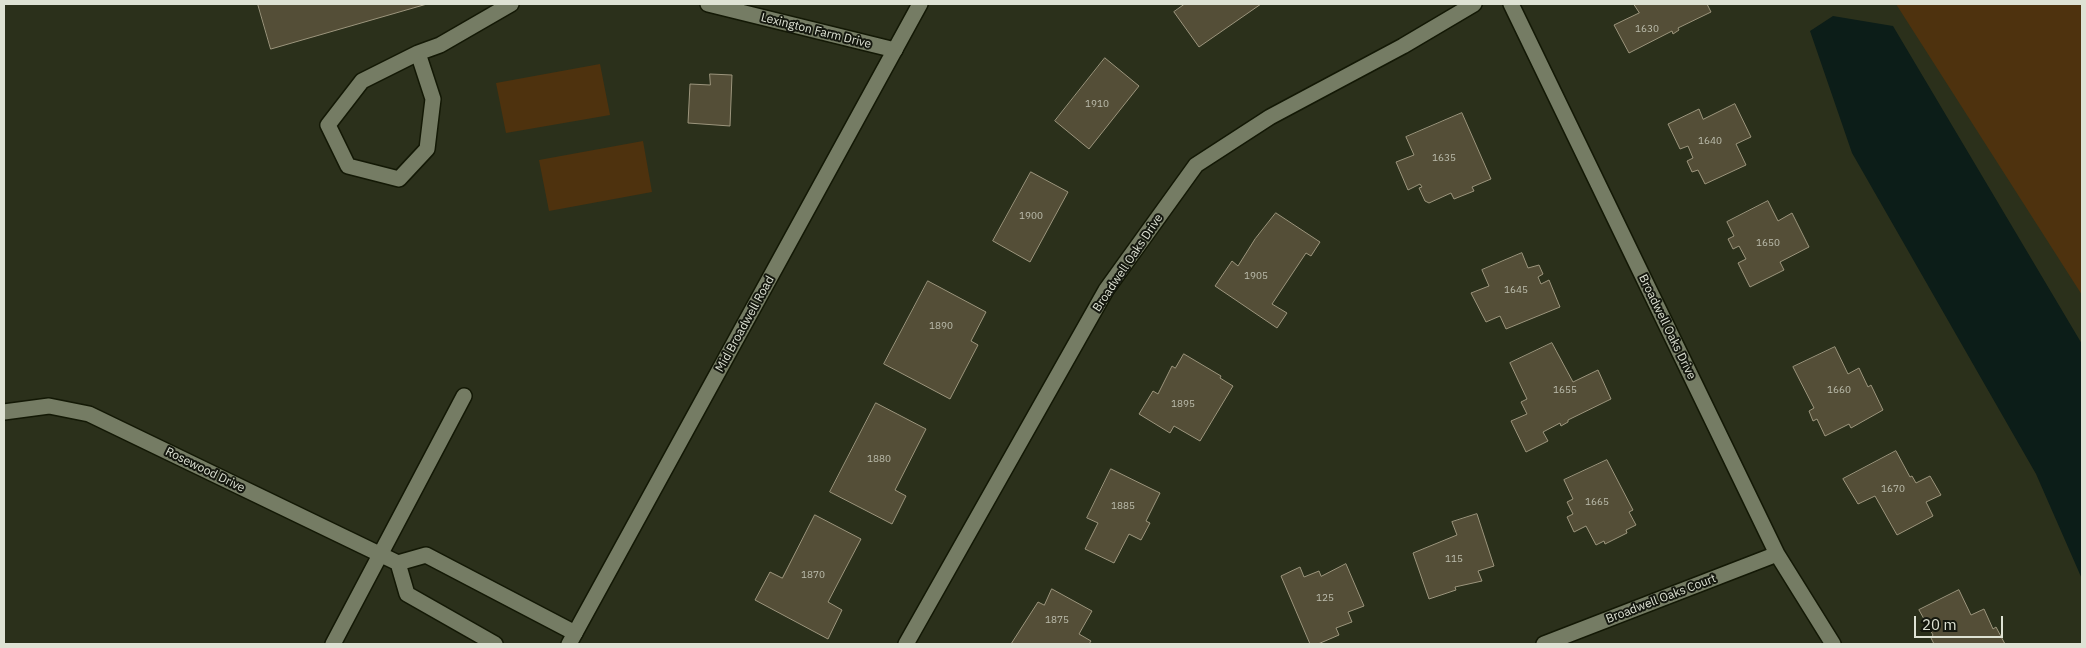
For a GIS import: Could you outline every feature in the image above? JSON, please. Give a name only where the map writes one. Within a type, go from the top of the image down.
[{"type":"street","points":[[418,53],[433,99],[427,149],[399,179],[348,166],[328,125],[362,82],[418,53],[440,45],[511,4]]},
{"type":"street","name":"Lexington Farm Drive","points":[[708,4],[895,50]]},
{"type":"street","name":"Mid Broadwell Road","points":[[572,638],[920,4]]},
{"type":"street","name":"Broadwell Oaks Drive","points":[[906,644],[1106,290],[1196,165],[1270,117],[1402,46],[1474,4]]},
{"type":"street","name":"Broadwell Oaks Drive","points":[[1511,4],[1778,554],[1833,644]]},
{"type":"street","points":[[332,644],[464,396]]},
{"type":"street","name":"Rosewood Drive","points":[[4,412],[49,406],[89,414],[398,563]]},
{"type":"street","name":"Broadwell Oaks Court","points":[[1544,644],[1778,554]]},
{"type":"street","points":[[495,644],[407,594],[398,563],[426,555],[572,638]]},
{"type":"shaded area","points":[[1896,4],[2082,4],[2082,295]]},
{"type":"shaded area","points":[[600,64],[610,115],[506,133],[496,83]]},
{"type":"shaded area","points":[[643,141],[652,192],[549,211],[539,160]]},
{"type":"water","points":[[1833,16],[1893,26],[2082,344],[2082,579],[2036,474],[1852,153],[1810,31]]},
{"type":"building","points":[[258,4],[427,4],[271,49]]},
{"type":"building","points":[[1185,4],[1261,4],[1199,47],[1174,12]]},
{"type":"building","points":[[1634,4],[1707,4],[1711,12],[1678,28],[1679,30],[1673,34],[1672,31],[1629,53],[1614,25],[1639,13]]},
{"type":"building","points":[[1105,58],[1139,86],[1089,149],[1055,121]]},
{"type":"building","points":[[710,74],[732,75],[730,126],[688,123],[690,84],[710,85]]},
{"type":"building","points":[[1735,104],[1751,137],[1736,144],[1746,165],[1705,184],[1698,170],[1692,172],[1687,161],[1693,158],[1688,146],[1680,149],[1668,124],[1699,109],[1703,119]]},
{"type":"building","points":[[1462,113],[1491,179],[1472,187],[1474,191],[1454,199],[1451,193],[1429,203],[1425,201],[1419,188],[1422,187],[1420,184],[1408,190],[1396,162],[1414,155],[1406,137]]},
{"type":"building","points":[[1031,172],[1068,192],[1030,262],[993,241]]},
{"type":"building","points":[[1768,201],[1778,221],[1792,213],[1809,247],[1780,262],[1784,270],[1750,287],[1738,263],[1746,259],[1739,246],[1733,249],[1728,239],[1734,236],[1727,222]]},
{"type":"building","points":[[1276,213],[1320,242],[1311,256],[1306,253],[1272,304],[1287,313],[1277,328],[1215,286],[1232,261],[1238,266],[1255,239]]},
{"type":"building","points":[[1522,253],[1528,268],[1539,265],[1543,274],[1538,277],[1541,284],[1549,280],[1560,307],[1506,329],[1500,316],[1486,322],[1471,293],[1489,286],[1482,270]]},
{"type":"building","points":[[928,281],[986,312],[971,341],[978,345],[950,399],[884,364]]},
{"type":"building","points":[[1552,343],[1573,382],[1598,370],[1611,399],[1568,420],[1568,422],[1561,426],[1560,423],[1543,432],[1548,441],[1526,452],[1511,421],[1527,414],[1521,402],[1527,399],[1510,363]]},
{"type":"building","points":[[1835,347],[1848,374],[1859,368],[1868,387],[1871,385],[1883,410],[1851,428],[1849,424],[1825,436],[1817,419],[1813,421],[1809,411],[1814,408],[1793,367]]},
{"type":"building","points":[[1184,354],[1221,376],[1220,378],[1233,386],[1200,441],[1174,426],[1170,433],[1139,414],[1153,391],[1158,394],[1172,366],[1175,368]]},
{"type":"building","points":[[876,403],[926,429],[895,490],[906,496],[892,524],[830,492]]},
{"type":"building","points":[[1896,451],[1910,477],[1912,476],[1916,483],[1930,476],[1941,495],[1926,502],[1933,516],[1897,535],[1875,496],[1858,504],[1843,479]]},
{"type":"building","points":[[1607,460],[1633,510],[1629,512],[1636,525],[1626,530],[1627,533],[1605,544],[1604,541],[1596,545],[1586,526],[1574,532],[1567,517],[1573,514],[1567,502],[1573,499],[1564,480]]},
{"type":"building","points":[[1111,469],[1160,493],[1146,521],[1150,523],[1141,540],[1129,534],[1114,563],[1085,549],[1098,523],[1087,518]]},
{"type":"building","points":[[1477,514],[1494,566],[1478,571],[1482,581],[1455,587],[1456,590],[1429,599],[1413,553],[1457,535],[1452,522]]},
{"type":"building","points":[[815,515],[861,539],[828,602],[842,610],[828,639],[755,600],[770,572],[782,578]]},
{"type":"building","points":[[1346,564],[1364,606],[1348,612],[1352,622],[1336,628],[1339,635],[1318,644],[1310,644],[1281,576],[1300,567],[1304,577],[1319,571],[1321,576]]},
{"type":"building","points":[[1052,589],[1092,611],[1079,634],[1091,641],[1089,644],[1011,644],[1038,602],[1044,605]]},
{"type":"building","points":[[1959,590],[1971,615],[1984,609],[1993,629],[1996,627],[2005,644],[1934,644],[1931,638],[1933,635],[1919,610]]}]
